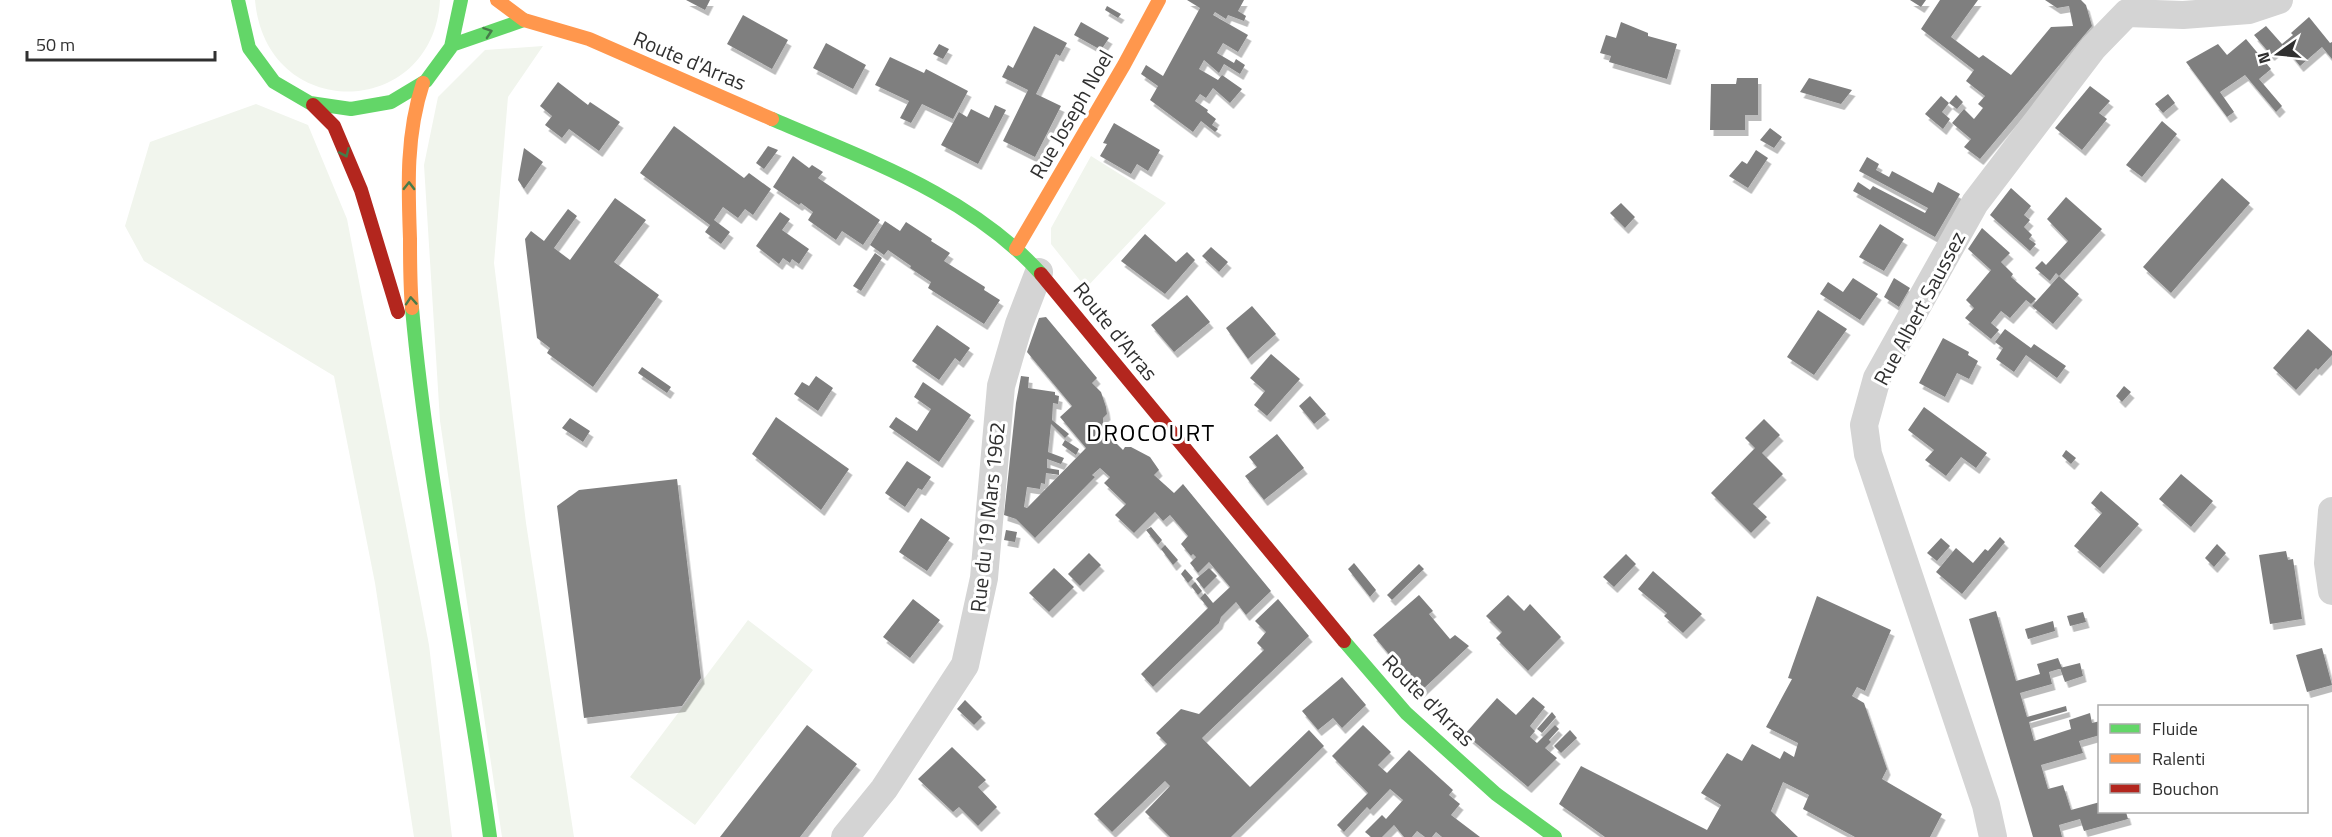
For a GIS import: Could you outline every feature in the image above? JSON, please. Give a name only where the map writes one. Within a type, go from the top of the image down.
[{"type":"main road","points":[[238,0],[241,26],[257,61],[283,89],[314,105],[339,110],[365,110],[402,98],[423,83],[440,65],[452,45],[458,27],[461,0]]},
{"type":"main road","name":"Route d'Arras","points":[[497,0],[524,20],[589,39],[886,168],[978,217],[1039,272],[1320,613],[1406,713],[1496,794],[1555,837]]},
{"type":"main road","name":"Rue Joseph Noel","points":[[1016,249],[1160,0]]},
{"type":"main road","points":[[452,45],[524,20]]},
{"type":"main road","points":[[423,83],[416,103],[410,137],[410,294],[420,401],[490,837]]},
{"type":"main road","points":[[314,105],[334,126],[361,190],[390,280],[420,401]]},
{"type":"street","points":[[2119,7],[2183,15],[2250,10],[2279,0]]},
{"type":"street","name":"Rue Albert Saussez","points":[[1994,837],[1986,805],[1868,454],[1864,425],[1877,378],[1975,203],[2093,48],[2119,7]]},
{"type":"street","name":"Rue du 19 Mars 1962","points":[[845,837],[884,789],[965,665],[984,578],[1001,386],[1019,324],[1039,272]]},
{"type":"street","points":[[2332,511],[2328,563],[2332,591]]},
{"type":"shaded area","points":[[255,0],[440,0],[430,40],[410,68],[381,85],[349,92],[317,86],[288,69],[266,41]]},
{"type":"shaded area","points":[[543,46],[508,97],[494,263],[526,523],[574,837],[502,837],[440,421],[424,165],[438,97],[485,50]]},
{"type":"shaded area","points":[[256,104],[308,125],[347,219],[429,645],[452,837],[414,837],[375,583],[334,376],[144,261],[125,226],[150,142]]},
{"type":"shaded area","points":[[1091,156],[1166,203],[1086,288],[1051,244],[1051,228]]},
{"type":"shaded area","points":[[748,620],[813,670],[695,825],[630,777]]},
{"type":"building","points":[[686,0],[710,0],[705,10]]},
{"type":"building","points":[[1187,0],[1244,0],[1238,11],[1246,16],[1244,21],[1228,15],[1226,19],[1215,12],[1213,15],[1248,35],[1238,52],[1223,43],[1217,53],[1234,63],[1236,59],[1245,65],[1240,74],[1224,64],[1219,73],[1204,60],[1199,69],[1218,80],[1222,75],[1242,89],[1230,103],[1213,88],[1206,98],[1200,94],[1195,101],[1216,119],[1212,125],[1218,129],[1215,132],[1201,121],[1193,132],[1150,100],[1158,86],[1141,74],[1146,65],[1163,76],[1200,8]]},
{"type":"building","points":[[1910,0],[1926,0],[1921,7]]},
{"type":"building","points":[[1940,0],[1978,0],[1951,37],[1979,58],[1983,55],[2011,75],[2051,27],[2073,26],[2069,6],[2057,8],[2045,0],[2081,0],[2086,5],[2092,26],[1980,159],[1964,147],[1971,139],[1952,123],[1964,109],[1974,119],[1983,108],[1978,104],[1985,96],[1966,81],[1974,70],[1921,29]]},
{"type":"building","points":[[1107,6],[1121,14],[1118,18],[1105,10]]},
{"type":"building","points":[[743,15],[788,40],[772,69],[727,44]]},
{"type":"building","points":[[2309,17],[2330,43],[2332,42],[2332,59],[2322,47],[2300,66],[2283,45],[2271,55],[2254,35],[2266,26],[2282,44]]},
{"type":"building","points":[[1081,22],[1109,38],[1101,50],[1074,35]]},
{"type":"building","points":[[1621,22],[1648,33],[1648,36],[1677,44],[1667,79],[1609,62],[1611,56],[1600,53],[1606,35],[1616,38]]},
{"type":"building","points":[[1034,26],[1067,43],[1060,56],[1056,54],[1036,94],[1061,106],[1035,157],[1003,141],[1028,90],[1002,77],[1008,65],[1013,68]]},
{"type":"building","points":[[2246,39],[2271,69],[2259,79],[2282,106],[2276,112],[2245,75],[2220,92],[2234,112],[2227,117],[2186,62],[2218,44],[2227,55]]},
{"type":"building","points":[[826,43],[866,65],[853,89],[813,68]]},
{"type":"building","points":[[939,44],[949,49],[943,59],[933,54]]},
{"type":"building","points":[[890,57],[924,73],[926,69],[968,91],[953,119],[922,104],[911,123],[900,118],[909,101],[875,85]]},
{"type":"building","points":[[1737,78],[1758,78],[1758,115],[1745,115],[1745,130],[1710,130],[1711,84],[1736,84]]},
{"type":"building","points":[[1809,78],[1852,90],[1841,104],[1800,92]]},
{"type":"building","points":[[558,82],[588,105],[590,102],[620,122],[599,151],[569,129],[562,138],[545,125],[552,116],[540,106]]},
{"type":"building","points":[[2090,86],[2110,101],[2099,113],[2107,119],[2082,150],[2055,128]]},
{"type":"building","points":[[2168,94],[2175,103],[2163,113],[2155,104]]},
{"type":"building","points":[[1956,95],[1963,102],[1957,109],[1949,103]]},
{"type":"building","points":[[1941,96],[1949,103],[1942,112],[1950,119],[1943,129],[1925,114]]},
{"type":"building","points":[[995,105],[1006,110],[978,164],[941,145],[959,112],[967,117],[971,109],[989,118]]},
{"type":"building","points":[[2162,121],[2177,134],[2142,177],[2126,165]]},
{"type":"building","points":[[1114,123],[1160,150],[1148,171],[1137,164],[1131,174],[1100,156],[1107,144],[1103,143]]},
{"type":"building","points":[[674,126],[744,178],[749,173],[771,189],[753,215],[745,209],[738,218],[723,207],[714,220],[730,232],[721,244],[705,232],[710,225],[640,173]]},
{"type":"building","points":[[1770,128],[1782,137],[1774,148],[1760,140]]},
{"type":"building","points":[[768,146],[778,150],[764,169],[756,163]]},
{"type":"building","points":[[524,148],[543,162],[524,189],[518,180]]},
{"type":"building","points":[[1756,150],[1768,158],[1748,188],[1729,176],[1742,161],[1747,164]]},
{"type":"building","points":[[793,156],[809,168],[812,165],[823,172],[818,178],[880,220],[863,245],[842,231],[836,240],[808,220],[813,212],[773,187]]},
{"type":"building","points":[[1867,157],[1879,164],[1876,170],[1889,177],[1892,171],[1933,193],[1938,182],[1960,194],[1935,237],[1853,191],[1858,182],[1870,190],[1873,186],[1925,213],[1928,208],[1859,171]]},
{"type":"building","points":[[2222,178],[2250,203],[2171,293],[2143,267]]},
{"type":"building","points":[[2011,188],[2031,206],[2024,215],[2030,220],[2024,227],[2032,235],[2029,239],[2036,244],[2030,251],[1990,215]]},
{"type":"building","points":[[2066,197],[2102,229],[2059,276],[2056,273],[2050,281],[2035,268],[2042,261],[2046,265],[2068,241],[2047,219]]},
{"type":"building","points":[[615,198],[646,220],[614,262],[659,295],[593,387],[547,353],[550,348],[537,338],[525,239],[531,231],[544,241],[568,209],[577,216],[554,248],[570,260]]},
{"type":"building","points":[[1621,203],[1635,217],[1625,228],[1610,213]]},
{"type":"building","points":[[780,212],[790,219],[782,230],[809,249],[799,264],[792,259],[790,263],[783,258],[779,264],[756,246]]},
{"type":"building","points":[[885,221],[900,231],[906,222],[932,239],[931,241],[950,253],[944,261],[985,287],[984,290],[1000,300],[984,324],[928,288],[931,282],[888,250],[884,255],[870,245]]},
{"type":"building","points":[[1880,224],[1904,239],[1884,271],[1859,257]]},
{"type":"building","points":[[1982,228],[2010,253],[2001,262],[2013,274],[2011,277],[2036,299],[2031,304],[2026,300],[2010,318],[2001,311],[1991,323],[1999,330],[1991,339],[1965,318],[1974,308],[1966,300],[1991,270],[1968,249]]},
{"type":"building","points":[[1145,234],[1176,262],[1187,252],[1195,260],[1165,294],[1121,261]]},
{"type":"building","points":[[1211,247],[1228,262],[1219,272],[1202,256]]},
{"type":"building","points":[[875,253],[882,258],[861,291],[853,286]]},
{"type":"building","points":[[2059,276],[2079,294],[2053,324],[2032,306]]},
{"type":"building","points":[[1853,278],[1878,294],[1860,320],[1820,294],[1828,282],[1843,292]]},
{"type":"building","points":[[1894,278],[1910,288],[1899,307],[1884,297]]},
{"type":"building","points":[[1187,295],[1210,322],[1174,352],[1151,325]]},
{"type":"building","points":[[1252,306],[1276,334],[1248,359],[1226,328]]},
{"type":"building","points":[[1818,310],[1847,329],[1814,375],[1787,357]]},
{"type":"building","points":[[1046,317],[1097,378],[1092,383],[1101,392],[1107,414],[1103,418],[1103,430],[1123,450],[1125,447],[1131,447],[1150,457],[1159,470],[1154,475],[1174,493],[1183,484],[1271,591],[1246,615],[1236,602],[1221,617],[1219,623],[1153,687],[1141,674],[1208,608],[1200,598],[1205,593],[1213,603],[1230,587],[1209,562],[1198,573],[1190,563],[1196,557],[1193,554],[1191,556],[1181,544],[1188,536],[1170,515],[1163,521],[1155,512],[1134,533],[1115,515],[1126,504],[1104,483],[1110,477],[1100,468],[1092,475],[1095,477],[1035,538],[1016,519],[1004,515],[1021,376],[1029,377],[1028,388],[1055,392],[1055,395],[1059,396],[1058,404],[1053,403],[1052,420],[1069,434],[1065,438],[1051,424],[1048,452],[1064,458],[1061,464],[1047,459],[1047,468],[1059,470],[1059,475],[1046,473],[1045,484],[1041,483],[1040,489],[1027,487],[1024,507],[1027,508],[1086,448],[1060,417],[1072,406],[1027,352],[1039,318]]},
{"type":"building","points":[[937,325],[970,348],[960,362],[955,358],[939,380],[912,361]]},
{"type":"building","points":[[2005,329],[2031,348],[2034,344],[2066,366],[2057,378],[2026,355],[2014,372],[1996,359],[2003,348],[1995,342]]},
{"type":"building","points":[[2308,329],[2332,351],[2332,355],[2318,370],[2316,368],[2296,390],[2273,368]]},
{"type":"building","points":[[1943,338],[1969,352],[1968,355],[1978,361],[1969,379],[1957,373],[1945,397],[1919,383]]},
{"type":"building","points":[[1271,354],[1300,379],[1267,416],[1254,405],[1265,391],[1250,378]]},
{"type":"building","points":[[642,367],[671,387],[667,393],[638,373]]},
{"type":"building","points":[[816,376],[833,388],[818,411],[794,394],[802,382],[809,386]]},
{"type":"building","points":[[923,382],[971,415],[939,462],[889,427],[896,417],[917,431],[931,409],[914,397]]},
{"type":"building","points":[[2124,386],[2131,392],[2122,402],[2116,396]]},
{"type":"building","points":[[1310,396],[1326,414],[1314,424],[1299,406]]},
{"type":"building","points":[[1924,407],[1987,453],[1976,468],[1961,457],[1946,476],[1925,460],[1934,450],[1908,430]]},
{"type":"building","points":[[776,417],[849,469],[821,510],[752,454]]},
{"type":"building","points":[[570,418],[590,431],[583,442],[562,428]]},
{"type":"building","points":[[1764,419],[1780,435],[1762,453],[1783,474],[1753,504],[1767,517],[1751,533],[1711,493],[1755,448],[1745,438]]},
{"type":"building","points":[[1277,434],[1304,468],[1264,500],[1245,476],[1257,467],[1249,457]]},
{"type":"building","points":[[1065,440],[1079,449],[1076,455],[1062,445]]},
{"type":"building","points":[[2066,450],[2076,458],[2071,464],[2062,456]]},
{"type":"building","points":[[907,461],[931,477],[922,490],[918,488],[905,507],[885,493]]},
{"type":"building","points":[[2181,474],[2213,501],[2191,527],[2159,499]]},
{"type":"building","points":[[677,479],[701,678],[682,706],[584,718],[557,506],[579,490]]},
{"type":"building","points":[[2101,491],[2139,524],[2100,568],[2074,546],[2102,513],[2091,503]]},
{"type":"building","points":[[921,518],[950,538],[927,571],[899,552]]},
{"type":"building","points":[[1151,527],[1162,540],[1158,545],[1146,530]]},
{"type":"building","points":[[1006,530],[1017,532],[1015,542],[1004,540]]},
{"type":"building","points":[[2000,537],[2005,542],[1962,594],[1936,572],[1956,548],[1973,563]]},
{"type":"building","points":[[1941,538],[1950,546],[1937,561],[1927,553]]},
{"type":"building","points":[[2217,544],[2226,553],[2214,567],[2205,558]]},
{"type":"building","points":[[1165,545],[1178,560],[1173,565],[1161,549]]},
{"type":"building","points":[[2286,551],[2288,560],[2293,559],[2302,619],[2270,624],[2259,555]]},
{"type":"building","points":[[1089,553],[1101,565],[1080,586],[1068,574]]},
{"type":"building","points":[[1626,554],[1636,564],[1614,587],[1603,577]]},
{"type":"building","points":[[1354,563],[1376,590],[1370,597],[1348,569]]},
{"type":"building","points":[[1419,564],[1424,569],[1392,600],[1387,595]]},
{"type":"building","points":[[1054,568],[1074,587],[1049,612],[1029,593]]},
{"type":"building","points":[[1209,568],[1217,576],[1204,589],[1196,579]]},
{"type":"building","points":[[1185,569],[1193,578],[1188,583],[1181,574]]},
{"type":"building","points":[[1653,571],[1702,614],[1683,633],[1664,616],[1667,613],[1638,589]]},
{"type":"building","points":[[1195,582],[1202,591],[1198,595],[1191,586]]},
{"type":"building","points":[[1419,595],[1433,611],[1429,614],[1450,639],[1455,635],[1469,646],[1420,692],[1373,635]]},
{"type":"building","points":[[1508,595],[1524,611],[1530,604],[1561,637],[1528,671],[1496,638],[1502,632],[1486,616]]},
{"type":"building","points":[[1817,596],[1891,630],[1865,691],[1857,687],[1852,696],[1864,703],[1887,769],[1882,779],[1942,814],[1930,837],[1855,837],[1803,809],[1809,795],[1783,782],[1771,811],[1798,837],[1605,837],[1559,804],[1581,766],[1707,830],[1721,805],[1701,793],[1727,753],[1742,761],[1752,744],[1780,759],[1784,751],[1794,757],[1798,743],[1766,727],[1792,679],[1788,678]]},
{"type":"building","points":[[913,599],[940,620],[910,658],[883,637]]},
{"type":"building","points":[[1278,599],[1309,636],[1202,738],[1250,787],[1309,730],[1324,746],[1231,837],[1170,837],[1145,812],[1170,786],[1165,781],[1112,832],[1094,814],[1167,744],[1156,733],[1181,709],[1199,714],[1264,650],[1257,643],[1266,632],[1255,621]]},
{"type":"building","points":[[1996,611],[2016,681],[2040,674],[2037,664],[2058,658],[2062,668],[2049,672],[2052,684],[2020,693],[2027,717],[2066,706],[2067,711],[2029,722],[2034,741],[2071,729],[2069,720],[2090,713],[2092,723],[2098,722],[2098,736],[2079,741],[2083,753],[2041,765],[2048,789],[2063,785],[2071,810],[2098,803],[2098,813],[2126,813],[2128,819],[2084,831],[2080,819],[2059,825],[2062,837],[2033,837],[1969,619]]},
{"type":"building","points":[[2083,612],[2086,622],[2070,626],[2067,616]]},
{"type":"building","points":[[2053,621],[2055,631],[2028,639],[2025,629]]},
{"type":"building","points":[[2322,648],[2332,685],[2307,692],[2296,655]]},
{"type":"building","points":[[2080,663],[2083,676],[2065,682],[2060,668]]},
{"type":"building","points":[[1342,677],[1366,705],[1342,728],[1333,718],[1318,730],[1302,711]]},
{"type":"building","points":[[1533,697],[1545,707],[1530,726],[1535,731],[1530,737],[1537,743],[1555,725],[1559,729],[1545,748],[1557,758],[1528,787],[1465,734],[1497,698],[1516,715]]},
{"type":"building","points":[[965,700],[982,717],[974,725],[957,709]]},
{"type":"building","points":[[1552,712],[1556,717],[1542,733],[1537,729]]},
{"type":"building","points":[[807,725],[857,764],[800,837],[720,837]]},
{"type":"building","points":[[1363,725],[1391,752],[1378,765],[1387,773],[1409,750],[1453,790],[1449,795],[1460,804],[1451,815],[1480,837],[1442,837],[1436,832],[1432,837],[1425,837],[1417,831],[1412,837],[1404,837],[1394,825],[1382,837],[1371,837],[1365,832],[1382,815],[1386,819],[1403,800],[1390,789],[1370,810],[1367,807],[1344,832],[1337,825],[1368,793],[1332,756]]},
{"type":"building","points":[[1570,730],[1577,738],[1561,753],[1554,746]]},
{"type":"building","points":[[952,747],[986,780],[978,787],[997,807],[978,826],[959,807],[953,812],[918,779]]},
{"type":"traffic: fast","points":[[238,0],[249,48],[274,82],[310,103],[351,109],[391,102],[426,81],[451,47],[461,0]]},
{"type":"traffic: fast","points":[[452,45],[524,20]]},
{"type":"traffic: fast","points":[[772,119],[880,165],[950,201],[1013,246],[1041,274]]},
{"type":"traffic: fast","points":[[412,308],[437,507],[490,837]]},
{"type":"traffic: fast","points":[[1344,641],[1406,713],[1496,794],[1555,837]]},
{"type":"traffic: slow","points":[[497,0],[524,20],[589,39],[772,119]]},
{"type":"traffic: slow","points":[[1016,249],[1124,65],[1159,0]]},
{"type":"traffic: slow","points":[[412,308],[409,160],[417,102],[423,83]]},
{"type":"traffic: jam","points":[[313,105],[334,126],[361,190],[398,312]]},
{"type":"traffic: jam","points":[[1041,274],[1344,641]]},
{"type":"district","name":"DROCOURT","points":[[1151,432]]}]
